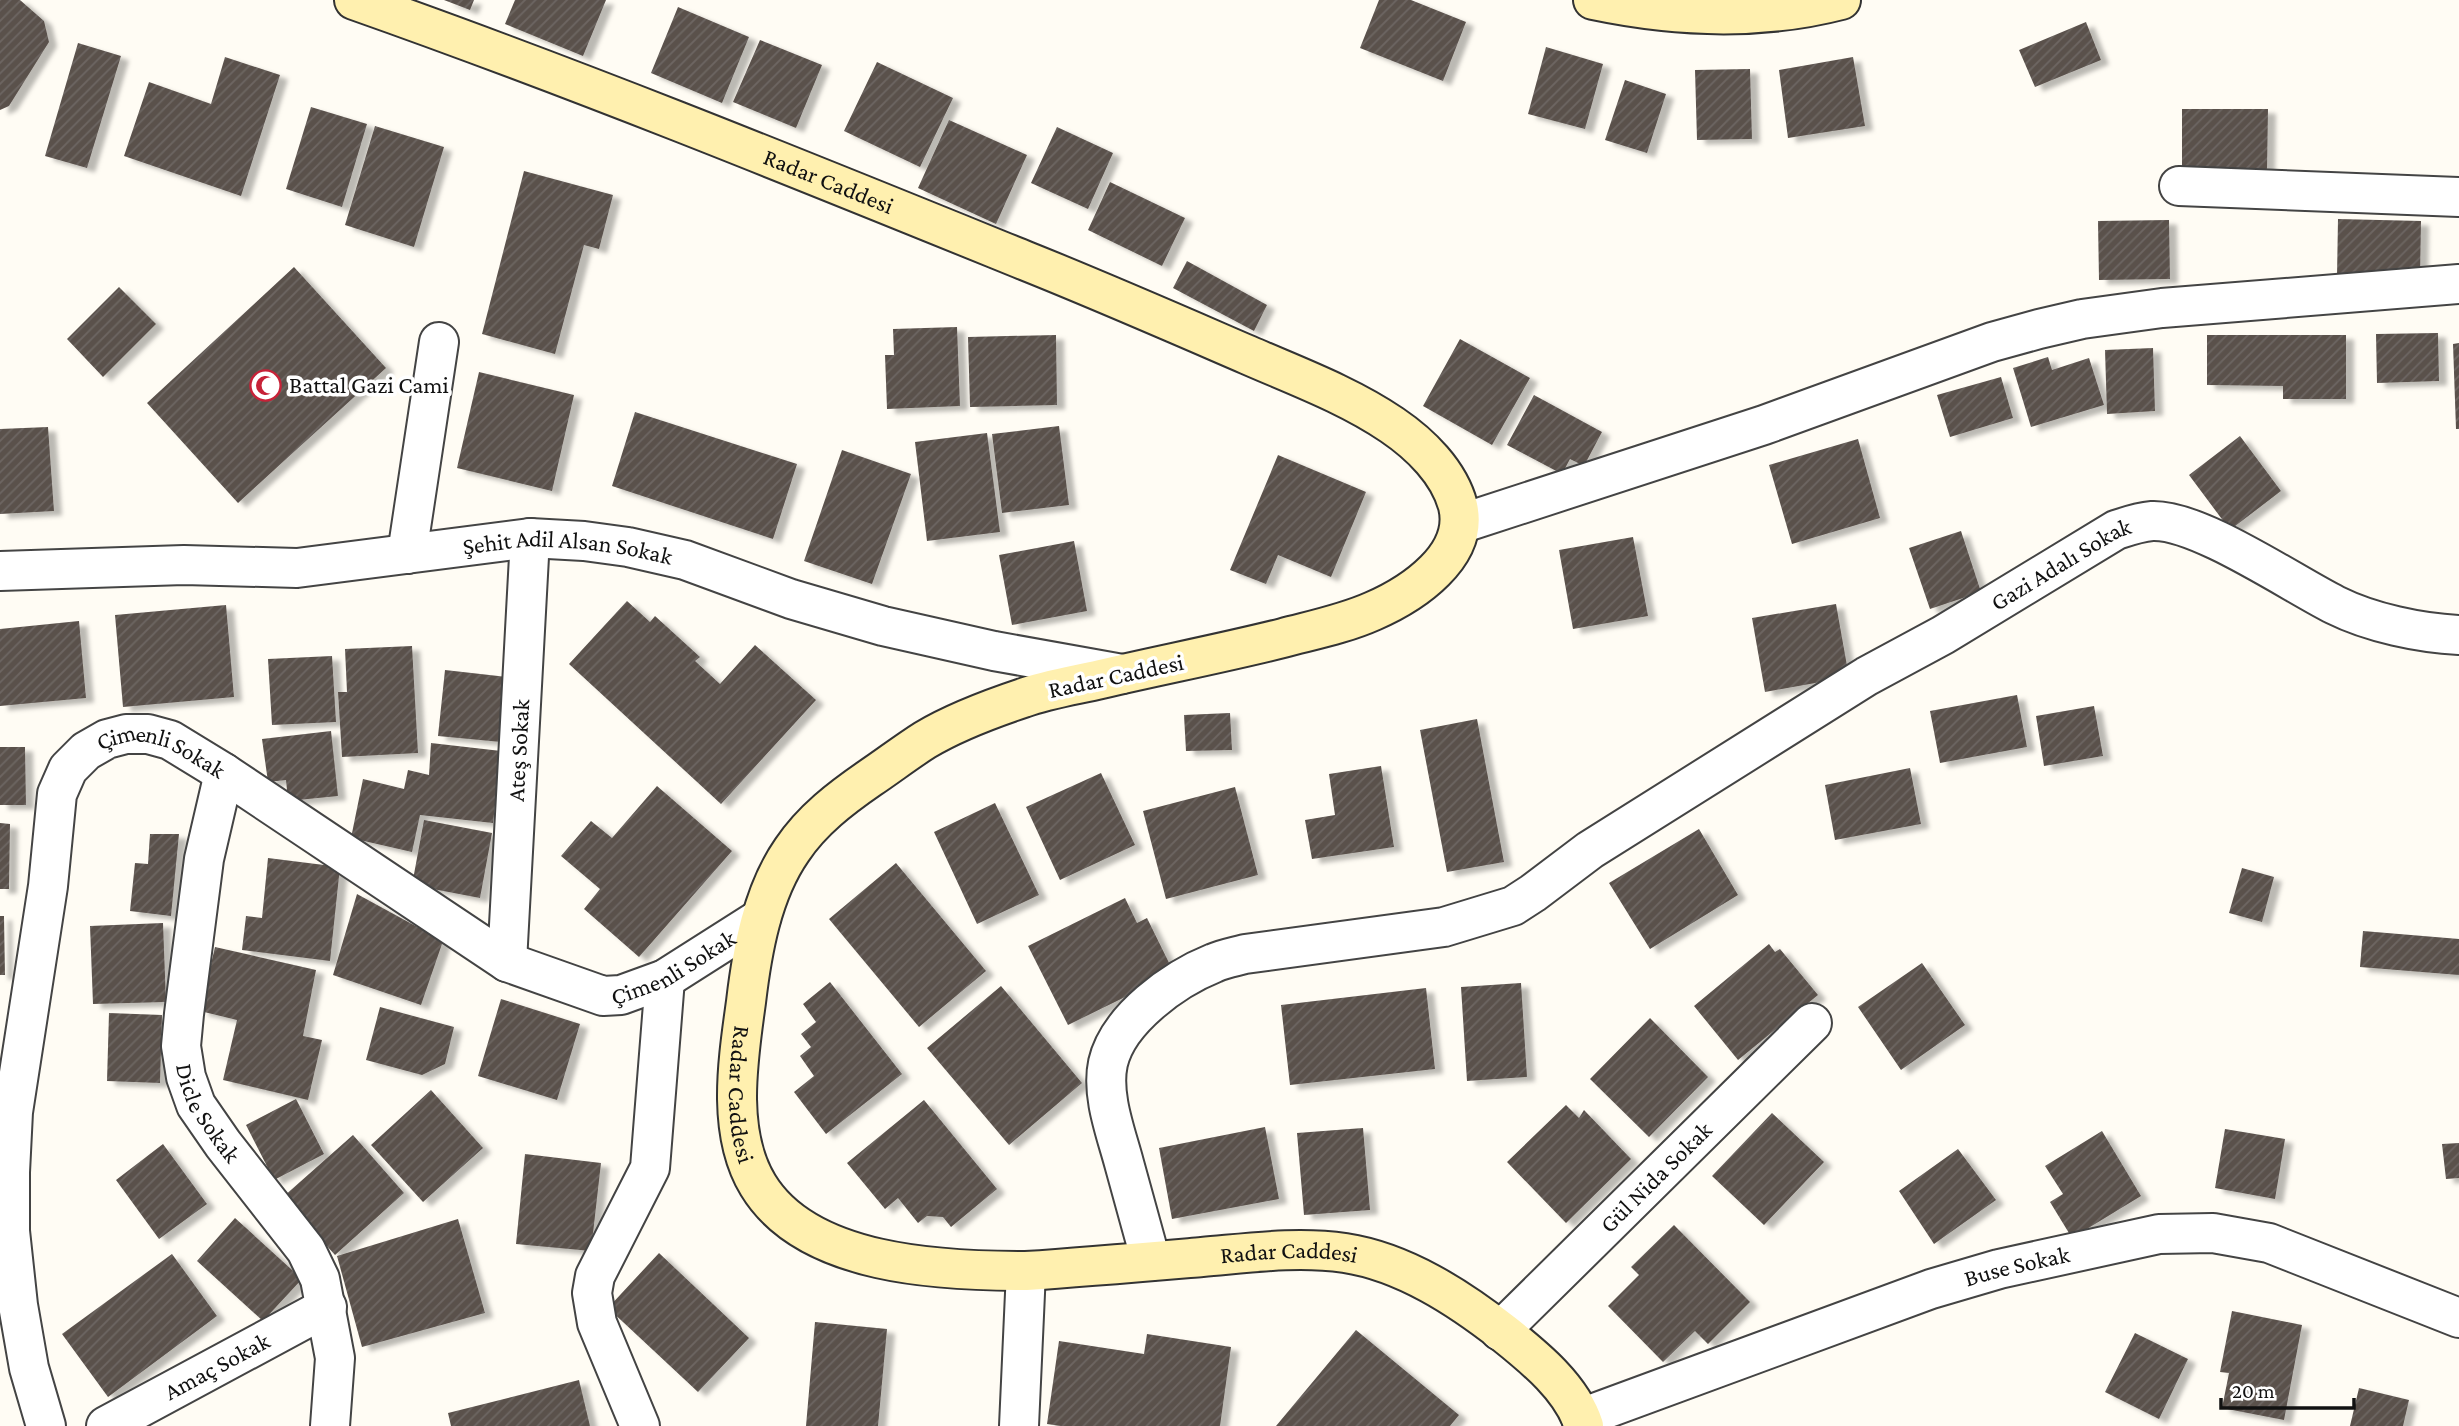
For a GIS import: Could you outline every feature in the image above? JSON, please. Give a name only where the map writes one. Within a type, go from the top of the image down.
[{"type":"street","name":"Radar Caddesi","points":[[354,0],[513,56],[1115,297],[1319,386],[1369,411],[1397,428],[1426,453],[1444,476],[1457,501],[1460,524],[1454,543],[1444,560],[1424,581],[1394,601],[1340,624],[1229,652],[1028,696],[966,719],[914,748],[839,799],[794,845],[778,872],[761,918],[747,993],[737,1074],[739,1121],[748,1169],[766,1198],[793,1222],[823,1240],[858,1254],[920,1267],[1026,1271],[1289,1249],[1346,1253],[1385,1264],[1426,1281],[1500,1331],[1534,1357],[1563,1390],[1583,1422]]},
{"type":"street","points":[[1593,0],[1637,9],[1725,15],[1773,12],[1841,0]]},
{"type":"street","points":[[2179,186],[2459,197]]},
{"type":"street","points":[[1460,524],[1764,425],[1992,342],[2039,329],[2082,319],[2162,308],[2459,284]]},
{"type":"street","points":[[407,554],[439,342]]},
{"type":"street","name":"Gazi Adalı Sokak","points":[[1152,1261],[1111,1115],[1107,1087],[1108,1063],[1118,1039],[1138,1013],[1175,983],[1214,962],[1245,954],[1444,927],[1513,906],[1534,894],[1590,850],[1867,676],[1943,635],[2116,530],[2133,524],[2153,521],[2169,523],[2211,538],[2337,607],[2397,626],[2459,635]]},
{"type":"street","name":"Şehit Adil Alsan Sokak","points":[[0,571],[184,565],[297,568],[530,538],[584,541],[628,547],[685,560],[791,599],[883,626],[994,651],[1122,674]]},
{"type":"street","name":"Ateş Sokak","points":[[507,962],[530,538]]},
{"type":"street","name":"Çimenli Sokak","points":[[46,1426],[29,1368],[18,1305],[10,1231],[13,1112],[48,886],[57,794],[68,768],[86,751],[107,739],[126,734],[148,734],[170,740],[224,773],[507,962],[603,996],[621,995],[665,979],[761,918]]},
{"type":"street","name":"Dicle Sokak","points":[[224,773],[204,859],[184,1014],[181,1046],[186,1077],[196,1105],[222,1144],[306,1250],[320,1279],[335,1358],[330,1426]]},
{"type":"street","points":[[640,1426],[597,1323],[592,1293],[596,1276],[650,1168],[665,979]]},
{"type":"street","name":"Gül Nida Sokak","points":[[1500,1331],[1812,1023]]},
{"type":"street","name":"Buse Sokak","points":[[1583,1422],[1931,1289],[1999,1269],[2159,1234],[2213,1233],[2269,1243],[2459,1318]]},
{"type":"street","points":[[1019,1426],[1026,1271]]},
{"type":"street","name":"Amaç Sokak","points":[[106,1426],[327,1307]]},
{"type":"building","points":[[0,0],[20,0],[44,21],[49,42],[9,106],[0,110]]},
{"type":"building","points":[[444,0],[474,0],[470,10]]},
{"type":"building","points":[[515,0],[606,0],[583,56],[505,24]]},
{"type":"building","points":[[1379,0],[1411,0],[1466,22],[1443,81],[1360,48]]},
{"type":"building","points":[[678,7],[749,37],[722,103],[651,73]]},
{"type":"building","points":[[2086,22],[2101,60],[2035,87],[2019,50]]},
{"type":"building","points":[[760,40],[822,65],[796,128],[733,102]]},
{"type":"building","points":[[78,43],[121,56],[87,168],[45,156]]},
{"type":"building","points":[[1546,47],[1603,64],[1585,129],[1528,114]]},
{"type":"building","points":[[225,57],[280,75],[241,196],[124,156],[149,82],[211,104]]},
{"type":"building","points":[[1853,57],[1865,126],[1788,138],[1779,70]]},
{"type":"building","points":[[877,62],[953,98],[920,167],[844,131]]},
{"type":"building","points":[[1750,69],[1752,139],[1697,140],[1695,70]]},
{"type":"building","points":[[1625,80],[1666,94],[1647,153],[1605,140]]},
{"type":"building","points":[[311,107],[367,124],[342,207],[286,189]]},
{"type":"building","points":[[2182,109],[2268,109],[2267,172],[2182,171]]},
{"type":"building","points":[[949,120],[1027,155],[996,224],[918,188]]},
{"type":"building","points":[[375,126],[444,147],[414,247],[345,225]]},
{"type":"building","points":[[1057,127],[1113,153],[1088,209],[1031,183]]},
{"type":"building","points":[[524,171],[613,195],[599,249],[584,245],[555,354],[482,334]]},
{"type":"building","points":[[1110,182],[1185,218],[1162,266],[1088,230]]},
{"type":"building","points":[[2338,219],[2421,221],[2420,279],[2337,276]]},
{"type":"building","points":[[2169,220],[2170,279],[2099,280],[2098,221]]},
{"type":"building","points":[[1187,261],[1267,305],[1254,331],[1173,288]]},
{"type":"building","name":"Battal Gazi Cami","points":[[294,267],[386,368],[238,503],[147,403]]},
{"type":"building","points":[[119,287],[156,324],[103,377],[67,339]]},
{"type":"building","points":[[957,327],[960,406],[887,409],[885,355],[894,355],[893,329]]},
{"type":"building","points":[[2438,333],[2439,381],[2377,383],[2376,334]]},
{"type":"building","points":[[1056,335],[1057,405],[970,407],[968,337]]},
{"type":"building","points":[[2207,335],[2346,335],[2346,399],[2283,399],[2283,386],[2207,385]]},
{"type":"building","points":[[1460,339],[1530,378],[1492,445],[1423,406]]},
{"type":"building","points":[[2459,343],[2459,429],[2456,429],[2453,344]]},
{"type":"building","points":[[2153,348],[2155,411],[2107,414],[2105,350]]},
{"type":"building","points":[[2048,357],[2052,370],[2089,358],[2104,405],[2031,427],[2013,368]]},
{"type":"building","points":[[479,372],[574,395],[552,491],[457,468]]},
{"type":"building","points":[[2001,377],[2013,418],[1950,437],[1937,395]]},
{"type":"building","points":[[1534,395],[1602,432],[1584,466],[1570,459],[1562,474],[1507,445]]},
{"type":"building","points":[[635,412],[797,464],[773,539],[612,486]]},
{"type":"building","points":[[1059,426],[1069,505],[1002,513],[992,434]]},
{"type":"building","points":[[48,427],[54,511],[0,514],[0,429]]},
{"type":"building","points":[[987,433],[1000,532],[927,541],[915,442]]},
{"type":"building","points":[[2240,436],[2281,491],[2230,530],[2189,475]]},
{"type":"building","points":[[1858,439],[1880,518],[1792,544],[1769,465]]},
{"type":"building","points":[[842,450],[911,474],[872,584],[804,561]]},
{"type":"building","points":[[1278,455],[1366,492],[1331,577],[1278,555],[1266,584],[1230,570]]},
{"type":"building","points":[[1961,531],[1981,592],[1930,609],[1909,548]]},
{"type":"building","points":[[1633,537],[1648,616],[1573,629],[1559,550]]},
{"type":"building","points":[[1074,541],[1087,611],[1012,625],[999,555]]},
{"type":"building","points":[[627,601],[650,622],[655,616],[700,657],[695,661],[720,684],[755,645],[816,700],[721,804],[569,664]]},
{"type":"building","points":[[1836,604],[1849,677],[1765,692],[1752,618]]},
{"type":"building","points":[[226,605],[234,697],[123,707],[115,615]]},
{"type":"building","points":[[79,621],[86,698],[0,706],[0,629]]},
{"type":"building","points":[[412,646],[418,753],[342,757],[338,692],[347,692],[345,649]]},
{"type":"building","points":[[332,656],[336,722],[272,725],[268,659]]},
{"type":"building","points":[[445,670],[507,677],[501,742],[438,736]]},
{"type":"building","points":[[2017,695],[2027,747],[1940,763],[1930,711]]},
{"type":"building","points":[[2094,706],[2103,756],[2044,766],[2036,716]]},
{"type":"building","points":[[1230,713],[1232,750],[1186,751],[1184,715]]},
{"type":"building","points":[[1477,719],[1504,862],[1447,872],[1420,730]]},
{"type":"building","points":[[331,731],[338,796],[288,801],[286,780],[268,782],[262,739]]},
{"type":"building","points":[[431,743],[501,751],[493,823],[420,815],[412,852],[351,838],[363,779],[404,789],[408,770],[429,775]]},
{"type":"building","points":[[0,747],[25,747],[26,805],[0,805]]},
{"type":"building","points":[[1381,766],[1394,847],[1312,859],[1305,820],[1335,815],[1329,774]]},
{"type":"building","points":[[1910,768],[1921,824],[1835,840],[1825,785]]},
{"type":"building","points":[[1101,773],[1135,845],[1060,880],[1026,807]]},
{"type":"building","points":[[657,786],[732,851],[639,957],[584,909],[600,889],[561,856],[591,821],[612,838]]},
{"type":"building","points":[[1235,787],[1258,875],[1166,899],[1143,811]]},
{"type":"building","points":[[995,803],[1039,895],[977,924],[934,832]]},
{"type":"building","points":[[424,820],[492,833],[480,898],[412,885]]},
{"type":"building","points":[[0,823],[10,824],[9,889],[0,889]]},
{"type":"building","points":[[1699,829],[1738,895],[1650,949],[1609,883]]},
{"type":"building","points":[[150,834],[179,834],[171,916],[130,911],[135,863],[148,864]]},
{"type":"building","points":[[268,858],[340,867],[330,961],[242,950],[246,916],[262,918]]},
{"type":"building","points":[[896,863],[986,971],[919,1027],[829,919]]},
{"type":"building","points":[[2242,868],[2274,877],[2262,922],[2229,913]]},
{"type":"building","points":[[357,894],[443,941],[421,1005],[333,975]]},
{"type":"building","points":[[1125,898],[1137,923],[1147,918],[1174,973],[1068,1025],[1028,946]]},
{"type":"building","points":[[0,916],[4,916],[5,975],[0,975]]},
{"type":"building","points":[[163,923],[166,1002],[93,1004],[90,926]]},
{"type":"building","points":[[2363,931],[2459,939],[2459,975],[2360,967]]},
{"type":"building","points":[[1769,944],[1775,952],[1780,949],[1818,995],[1738,1060],[1694,1006]]},
{"type":"building","points":[[215,947],[316,970],[303,1036],[322,1040],[308,1100],[223,1080],[237,1020],[200,1011]]},
{"type":"building","points":[[1922,963],[1965,1025],[1901,1070],[1858,1007]]},
{"type":"building","points":[[830,982],[902,1074],[826,1134],[794,1092],[814,1076],[800,1056],[811,1047],[801,1034],[816,1022],[803,1004]]},
{"type":"building","points":[[1521,983],[1527,1077],[1467,1081],[1461,987]]},
{"type":"building","points":[[1001,986],[1082,1083],[1009,1145],[927,1048]]},
{"type":"building","points":[[1426,988],[1435,1069],[1290,1085],[1281,1005]]},
{"type":"building","points":[[501,999],[580,1024],[557,1100],[478,1076]]},
{"type":"building","points":[[380,1007],[454,1027],[445,1064],[422,1075],[366,1060]]},
{"type":"building","points":[[109,1013],[162,1015],[160,1083],[107,1081]]},
{"type":"building","points":[[1650,1018],[1708,1077],[1649,1137],[1590,1079]]},
{"type":"building","points":[[431,1090],[483,1148],[423,1202],[371,1145]]},
{"type":"building","points":[[296,1099],[324,1154],[274,1180],[246,1125]]},
{"type":"building","points":[[924,1100],[997,1189],[951,1227],[943,1217],[927,1216],[918,1223],[898,1198],[885,1209],[847,1163]]},
{"type":"building","points":[[1566,1105],[1579,1118],[1584,1110],[1631,1159],[1566,1223],[1507,1162]]},
{"type":"building","points":[[1772,1113],[1824,1162],[1764,1225],[1712,1176]]},
{"type":"building","points":[[1265,1127],[1279,1199],[1172,1219],[1159,1148]]},
{"type":"building","points":[[1363,1128],[1370,1210],[1304,1215],[1297,1133]]},
{"type":"building","points":[[2225,1129],[2285,1139],[2275,1199],[2215,1188]]},
{"type":"building","points":[[2102,1131],[2141,1196],[2072,1238],[2050,1202],[2063,1194],[2045,1166]]},
{"type":"building","points":[[353,1135],[404,1193],[335,1255],[283,1197]]},
{"type":"building","points":[[2459,1143],[2459,1178],[2446,1179],[2442,1144]]},
{"type":"building","points":[[163,1144],[207,1204],[159,1239],[116,1180]]},
{"type":"building","points":[[1958,1149],[1996,1200],[1934,1244],[1899,1191]]},
{"type":"building","points":[[525,1154],[601,1163],[591,1251],[516,1244]]},
{"type":"building","points":[[235,1218],[302,1279],[263,1321],[197,1261]]},
{"type":"building","points":[[458,1219],[485,1313],[362,1347],[337,1256]]},
{"type":"building","points":[[1674,1225],[1750,1302],[1708,1344],[1695,1331],[1663,1362],[1608,1306],[1639,1275],[1631,1267]]},
{"type":"building","points":[[659,1253],[749,1338],[698,1392],[608,1308]]},
{"type":"building","points":[[172,1254],[217,1316],[108,1397],[62,1334]]},
{"type":"building","points":[[2232,1311],[2302,1325],[2284,1420],[2222,1408],[2229,1373],[2220,1372]]},
{"type":"building","points":[[815,1322],[887,1329],[878,1426],[806,1426]]},
{"type":"building","points":[[1356,1330],[1459,1415],[1450,1426],[1276,1426]]},
{"type":"building","points":[[2135,1333],[2188,1359],[2159,1419],[2105,1392]]},
{"type":"building","points":[[1147,1334],[1231,1347],[1220,1426],[1047,1424],[1059,1341],[1144,1354]]},
{"type":"building","points":[[579,1380],[590,1426],[451,1426],[448,1413]]},
{"type":"building","points":[[2359,1388],[2409,1400],[2403,1426],[2350,1426]]},
{"type":"place","name":"Battal Gazi Cami","points":[[266,385]]}]
